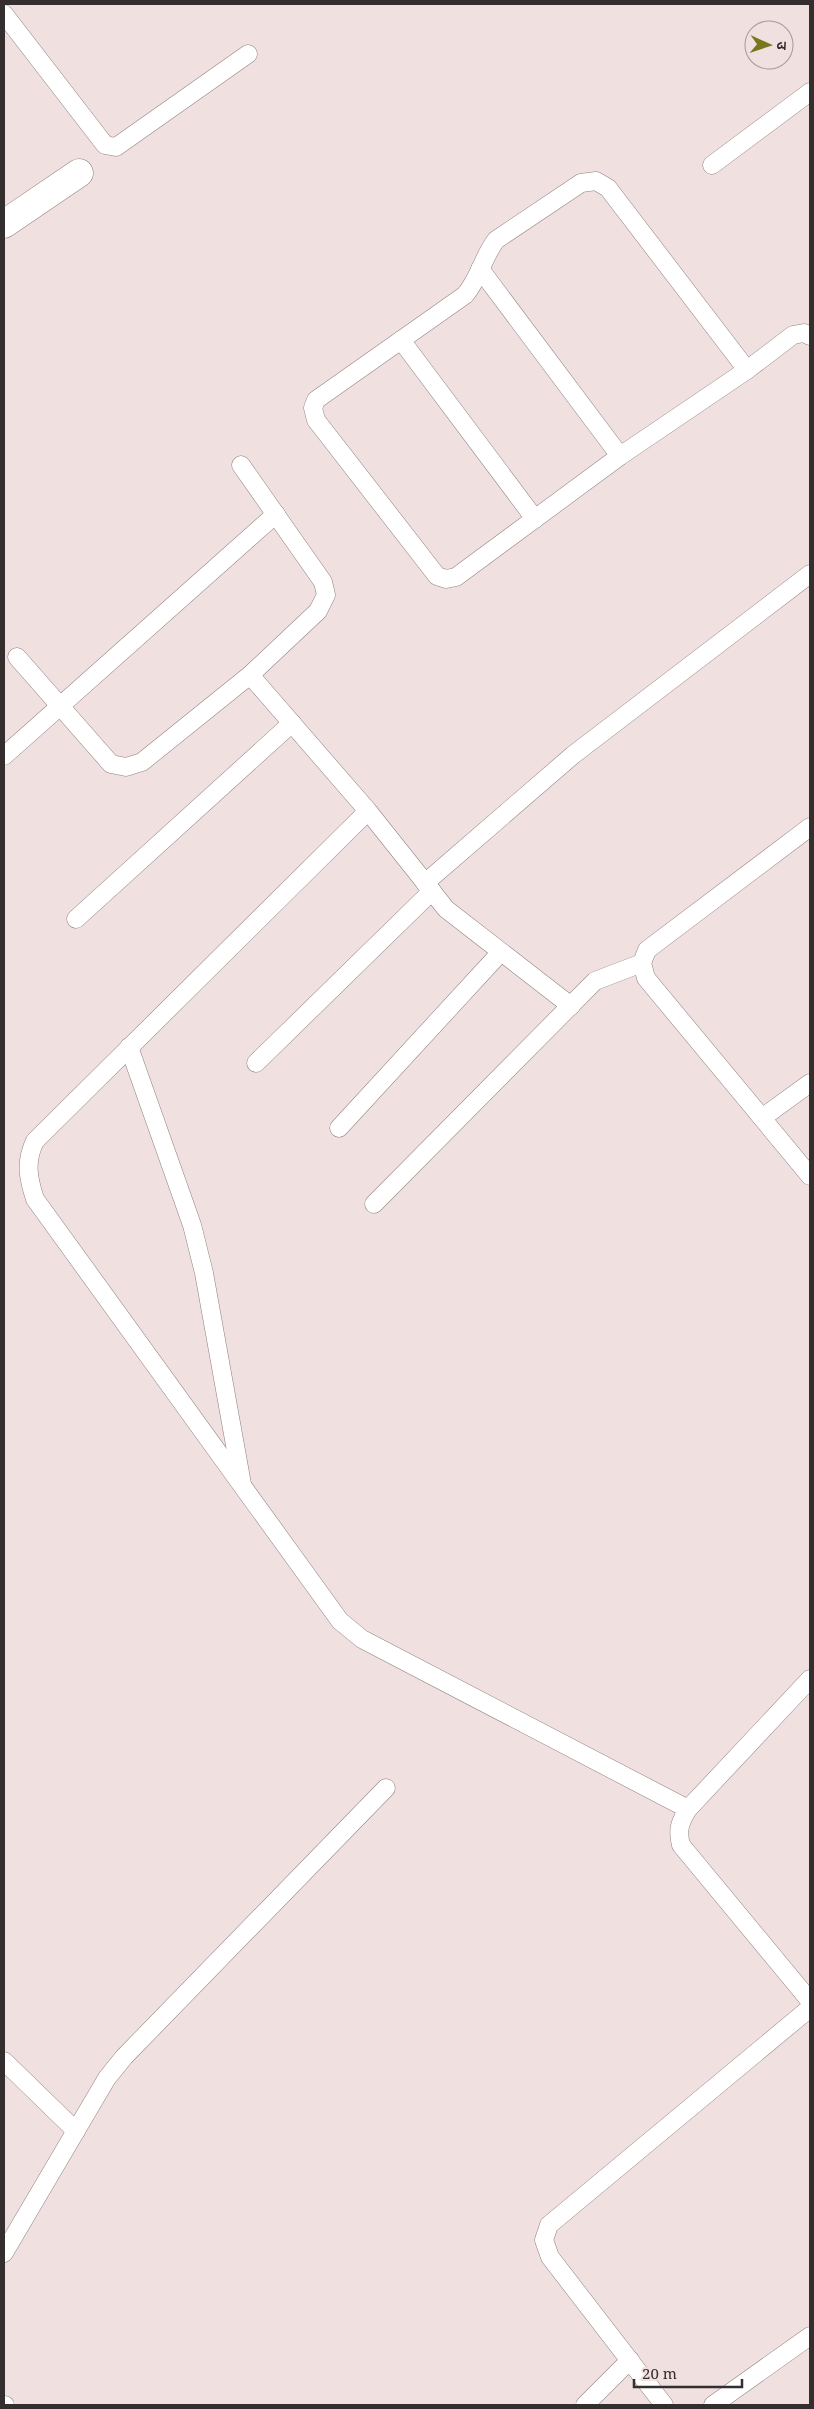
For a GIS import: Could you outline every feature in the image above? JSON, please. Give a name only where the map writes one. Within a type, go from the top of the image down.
[{"type":"street","points":[[4,224],[79,173]]},
{"type":"lane","points":[[4,14],[105,145],[111,148],[116,147],[248,54]]},
{"type":"lane","points":[[712,165],[810,92]]},
{"type":"lane","points":[[747,370],[608,188],[596,181],[581,183],[496,240],[486,252],[473,286],[465,295],[316,400],[313,408],[316,420],[437,576],[446,579],[456,577],[620,456],[747,370],[794,335],[804,333],[810,336]]},
{"type":"lane","points":[[480,269],[620,456]]},
{"type":"lane","points":[[401,340],[535,519]]},
{"type":"lane","points":[[17,656],[111,764],[126,767],[142,762],[250,675],[318,611],[326,595],[323,582],[241,465]]},
{"type":"lane","points":[[4,756],[276,514]]},
{"type":"lane","points":[[256,1063],[428,887],[573,755],[810,574]]},
{"type":"lane","points":[[250,675],[368,811],[446,909],[572,1006]]},
{"type":"lane","points":[[76,919],[292,723]]},
{"type":"lane","points":[[368,811],[35,1141],[29,1153],[29,1182],[35,1199],[243,1489],[340,1621],[349,1630],[688,1809]]},
{"type":"lane","points":[[810,827],[647,950],[642,963],[646,978],[810,1176]]},
{"type":"lane","points":[[338,1128],[501,952]]},
{"type":"lane","points":[[374,1204],[595,981],[642,963]]},
{"type":"lane","points":[[129,1047],[192,1225],[204,1272],[243,1489]]},
{"type":"lane","points":[[762,1118],[810,1083]]},
{"type":"lane","points":[[810,1679],[688,1809],[681,1822],[678,1834],[681,1845],[810,2001]]},
{"type":"lane","points":[[4,2253],[107,2078],[124,2057],[386,1788]]},
{"type":"lane","points":[[664,2405],[550,2257],[544,2240],[549,2225],[810,2008]]},
{"type":"lane","points":[[4,2061],[76,2130]]},
{"type":"lane","points":[[713,2405],[810,2336]]},
{"type":"lane","points":[[585,2405],[630,2360]]}]
